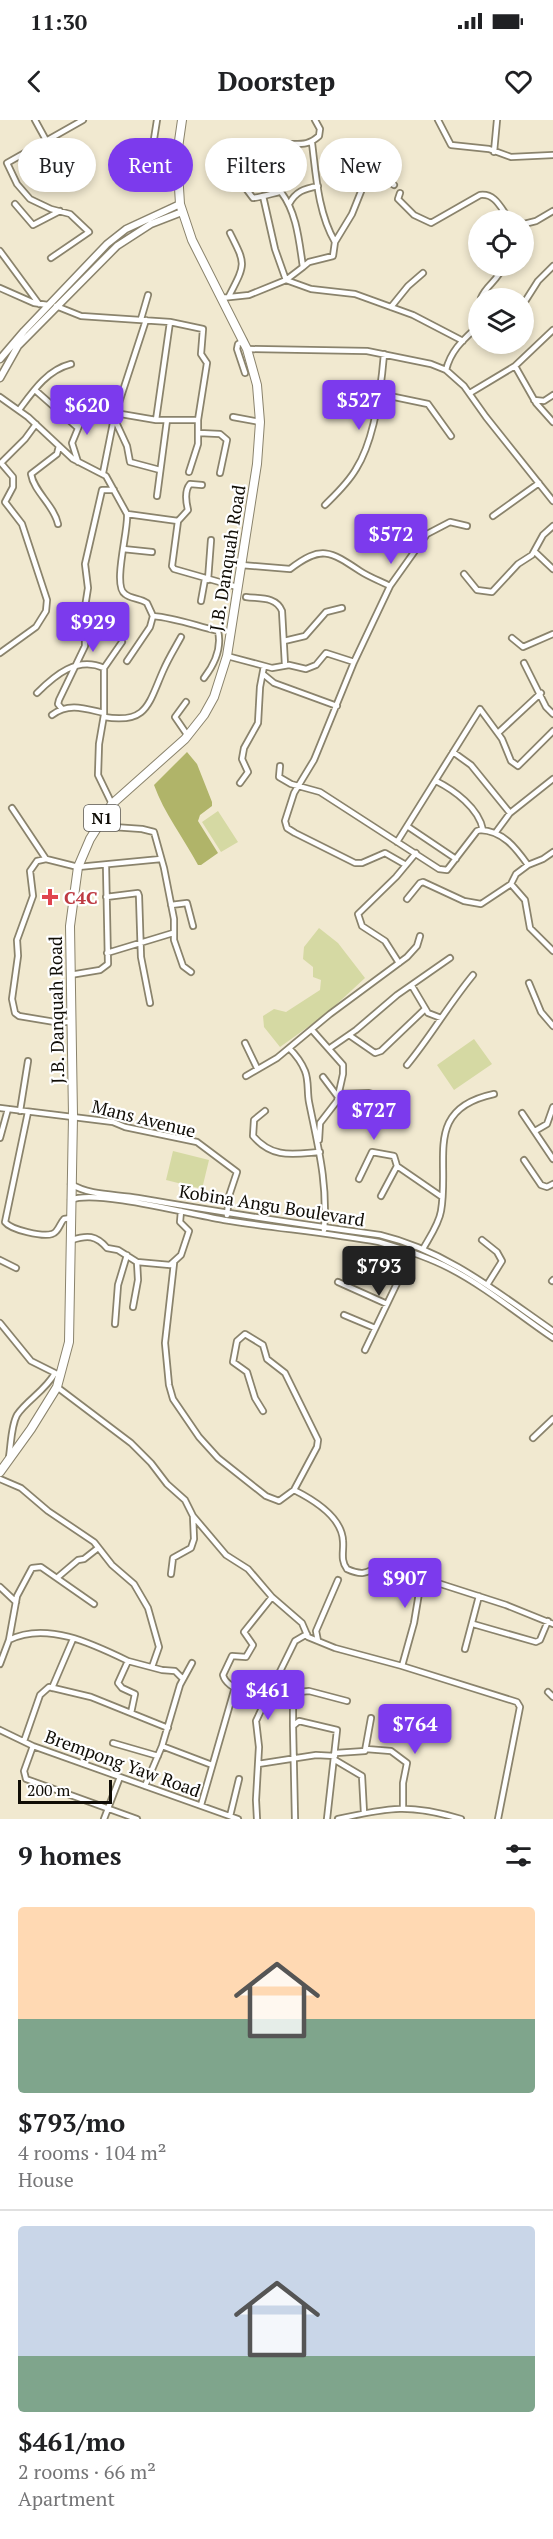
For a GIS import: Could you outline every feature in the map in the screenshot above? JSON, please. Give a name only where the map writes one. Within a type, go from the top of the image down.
[{"type":"highway","name":"N1","points":[[181,208],[177,154],[182,120]]},
{"type":"highway","name":"J.B. Danquah Road","points":[[0,1472],[57,1387],[58,1375],[69,1342],[73,1116],[71,906],[78,867],[98,826],[112,804],[188,736],[214,697],[229,647],[257,464],[260,422],[257,386],[245,345],[225,297],[192,240],[181,208]]},
{"type":"main road","points":[[0,359],[101,250],[126,229],[181,208]]},
{"type":"main road","points":[[0,378],[18,346],[131,234],[181,208]]},
{"type":"street","points":[[35,120],[45,138]]},
{"type":"street","points":[[49,138],[74,122],[83,120]]},
{"type":"street","points":[[154,138],[157,120]]},
{"type":"street","points":[[303,267],[296,226],[289,204],[281,192],[252,198],[246,190],[259,164],[276,147],[312,143],[319,136],[320,129],[315,120]]},
{"type":"street","points":[[438,120],[452,145],[475,147],[511,158],[553,155]]},
{"type":"street","points":[[494,152],[497,120]]},
{"type":"street","points":[[312,143],[318,186],[329,233],[335,242]]},
{"type":"street","points":[[18,157],[7,163],[18,185]]},
{"type":"street","points":[[289,204],[293,196],[301,190],[318,186]]},
{"type":"street","points":[[24,192],[30,199],[70,214],[89,232],[51,258]]},
{"type":"street","points":[[225,297],[249,295],[286,280],[309,262],[332,258],[335,242],[352,214],[361,192]]},
{"type":"street","points":[[400,193],[398,199],[414,215],[431,223],[480,195],[487,194],[496,200],[503,210]]},
{"type":"street","points":[[263,196],[275,249],[286,280]]},
{"type":"street","points":[[15,204],[33,225],[60,211]]},
{"type":"street","points":[[534,222],[553,211]]},
{"type":"street","points":[[225,297],[243,264],[240,249],[230,233]]},
{"type":"street","points":[[0,251],[39,304]]},
{"type":"street","points":[[534,288],[553,266]]},
{"type":"street","points":[[391,307],[408,286],[423,273]]},
{"type":"street","points":[[486,288],[498,276]]},
{"type":"street","points":[[286,280],[311,289],[355,294],[391,307],[463,340]]},
{"type":"street","points":[[0,288],[39,304],[56,306],[81,316],[170,322],[203,329],[201,354],[207,363],[198,420],[200,433],[189,472]]},
{"type":"street","points":[[103,473],[115,416],[148,295]]},
{"type":"street","points":[[156,420],[170,322]]},
{"type":"street","points":[[470,393],[515,366],[553,330]]},
{"type":"street","points":[[446,370],[450,356],[468,335]]},
{"type":"street","points":[[245,374],[237,349],[238,345],[362,351],[431,364],[446,370],[470,393],[486,417],[553,501]]},
{"type":"street","points":[[325,505],[342,489],[357,468],[366,445],[380,394],[384,354]]},
{"type":"street","points":[[19,410],[56,369],[71,364]]},
{"type":"street","points":[[515,366],[534,400],[553,422]]},
{"type":"street","points":[[35,390],[78,428]]},
{"type":"street","points":[[380,394],[428,404],[451,436]]},
{"type":"street","points":[[534,400],[544,401],[553,395]]},
{"type":"street","points":[[0,398],[19,410],[78,462],[103,473],[127,514],[121,589],[126,595],[147,603],[153,616],[150,627],[127,661]]},
{"type":"street","points":[[78,462],[72,443],[86,409]]},
{"type":"street","points":[[115,416],[156,420],[198,420]]},
{"type":"street","points":[[115,416],[127,446],[130,462],[160,470]]},
{"type":"street","points":[[233,417],[260,422]]},
{"type":"street","points":[[157,496],[167,420]]},
{"type":"street","points":[[0,653],[36,627],[43,618],[47,600],[22,524],[6,502],[13,487],[13,477],[2,465],[2,460],[25,439],[36,424]]},
{"type":"street","points":[[200,433],[220,434],[227,440],[220,473]]},
{"type":"street","points":[[58,524],[56,512],[32,480],[31,474],[57,454],[59,446]]},
{"type":"street","points":[[493,516],[539,483]]},
{"type":"street","points":[[202,485],[187,486],[188,510],[178,521],[172,566],[176,571],[237,587]]},
{"type":"street","points":[[62,709],[58,704],[59,700],[85,646],[85,607],[88,588],[85,564],[89,540],[102,490],[114,490]]},
{"type":"street","points":[[127,514],[178,521]]},
{"type":"street","points":[[406,865],[385,853],[362,863],[355,863],[287,828],[285,821],[298,785],[314,760],[354,662],[390,586],[427,534],[450,522],[467,526]]},
{"type":"street","points":[[464,574],[477,590],[492,592],[518,564],[535,552],[543,535],[553,526]]},
{"type":"street","points":[[201,601],[211,540]]},
{"type":"street","points":[[123,549],[152,552]]},
{"type":"street","points":[[241,565],[290,568],[307,556],[321,552],[345,560],[365,574],[390,586]]},
{"type":"street","points":[[535,552],[553,569]]},
{"type":"street","points":[[246,597],[271,600],[279,605],[285,665]]},
{"type":"street","points":[[284,641],[305,636],[324,613],[342,608]]},
{"type":"street","points":[[153,616],[173,617],[189,624],[218,631],[219,645],[211,668],[204,678]]},
{"type":"street","points":[[512,638],[524,647],[553,634]]},
{"type":"street","points":[[52,715],[62,709],[81,707],[104,715],[129,718],[144,710],[155,694],[162,672],[181,637]]},
{"type":"street","points":[[112,804],[98,775],[99,744],[104,715],[104,668],[122,642]]},
{"type":"street","points":[[219,645],[229,647]]},
{"type":"street","points":[[227,656],[277,668],[285,665],[310,669],[326,653],[354,662]]},
{"type":"street","points":[[524,663],[546,707],[553,714]]},
{"type":"street","points":[[37,693],[53,677],[78,664],[94,664],[104,668]]},
{"type":"street","points":[[240,783],[248,772],[242,759],[244,748],[258,723],[264,666]]},
{"type":"street","points":[[263,674],[290,690],[337,706]]},
{"type":"street","points":[[498,733],[541,693]]},
{"type":"street","points":[[186,702],[175,717],[188,736]]},
{"type":"street","points":[[397,842],[480,709],[498,733],[511,760],[518,766],[553,731]]},
{"type":"street","points":[[453,752],[471,765],[510,813]]},
{"type":"street","points":[[280,766],[279,777],[320,792],[439,869],[447,870],[477,831],[483,830],[496,832],[513,846],[528,865]]},
{"type":"street","points":[[496,832],[510,813],[553,779]]},
{"type":"street","points":[[436,781],[456,792],[482,824],[483,830]]},
{"type":"street","points":[[12,808],[46,859]]},
{"type":"street","points":[[98,826],[151,830],[156,837],[174,919],[172,933],[179,958],[183,966],[191,972]]},
{"type":"street","points":[[407,826],[456,859]]},
{"type":"street","points":[[399,963],[385,941],[362,926],[358,914],[416,853]]},
{"type":"street","points":[[407,899],[423,882],[464,901],[481,904],[511,884],[516,874],[528,865],[551,854],[553,861]]},
{"type":"street","points":[[71,1022],[55,1022],[19,1016],[15,1013],[12,999],[18,956],[17,940],[33,896],[30,871],[37,861],[46,859],[78,867],[161,859]]},
{"type":"street","points":[[70,975],[104,969],[108,964],[106,866]]},
{"type":"street","points":[[511,884],[525,900],[530,928],[553,951]]},
{"type":"street","points":[[106,897],[138,893],[141,944],[150,1003]]},
{"type":"street","points":[[171,905],[187,903],[194,926]]},
{"type":"street","points":[[107,953],[172,933]]},
{"type":"street","points":[[246,1076],[277,1058],[399,963],[417,946],[420,936]]},
{"type":"street","points":[[330,1048],[438,964],[450,958]]},
{"type":"street","points":[[407,1065],[428,1040],[441,1018],[473,975]]},
{"type":"street","points":[[529,982],[541,1012],[553,1026]]},
{"type":"street","points":[[412,986],[424,1010],[441,1018]]},
{"type":"street","points":[[349,1035],[375,1053],[381,1051],[424,1010]]},
{"type":"street","points":[[312,1029],[343,1065],[339,1096],[331,1111],[320,1123],[318,1144]]},
{"type":"street","points":[[245,1043],[257,1068]]},
{"type":"street","points":[[289,1048],[298,1058],[307,1079],[308,1100],[320,1152],[326,1193],[324,1231]]},
{"type":"street","points":[[20,1111],[28,1060]]},
{"type":"street","points":[[323,1077],[339,1096]]},
{"type":"street","points":[[339,1096],[369,1093],[387,1098],[379,1124]]},
{"type":"street","points":[[423,1249],[440,1216],[444,1141],[453,1113],[468,1103],[494,1094]]},
{"type":"street","points":[[535,1131],[547,1124],[553,1107]]},
{"type":"street","name":"Mans Avenue","points":[[0,1108],[113,1122],[125,1127],[197,1142],[237,1172],[229,1196],[227,1215]]},
{"type":"street","points":[[0,1138],[8,1109]]},
{"type":"street","points":[[266,1111],[254,1120],[254,1136],[259,1142],[285,1155],[320,1152]]},
{"type":"street","points":[[28,1112],[5,1222],[10,1227],[21,1230],[51,1234],[56,1232],[64,1219],[71,1218]]},
{"type":"street","points":[[522,1113],[553,1159]]},
{"type":"street","points":[[359,1179],[372,1152],[394,1156],[397,1166],[441,1197]]},
{"type":"street","points":[[524,1160],[541,1185],[547,1187],[553,1184]]},
{"type":"street","points":[[381,1196],[397,1166]]},
{"type":"street","name":"Kobina Angu Boulevard","points":[[71,1183],[81,1193],[324,1231],[380,1235],[423,1249],[452,1262],[553,1331]]},
{"type":"street","points":[[71,1200],[81,1193]]},
{"type":"street","points":[[72,1240],[90,1236],[100,1240],[106,1248],[127,1255],[137,1262],[167,1266],[174,1263],[181,1255],[189,1231],[180,1222],[181,1209]]},
{"type":"street","name":"Kobina Angu Boulevard","points":[[181,1209],[324,1231],[379,1242],[412,1252],[465,1277],[553,1338]]},
{"type":"street","points":[[482,1240],[497,1252],[502,1261],[487,1285]]},
{"type":"street","points":[[365,1350],[412,1252]]},
{"type":"street","points":[[115,1324],[118,1285],[127,1255]]},
{"type":"street","points":[[0,1260],[16,1268]]},
{"type":"street","points":[[133,1307],[138,1280],[137,1262]]},
{"type":"street","points":[[174,1263],[165,1343],[169,1385],[173,1399],[207,1447],[266,1496],[279,1501],[294,1490],[317,1447],[318,1440],[285,1373],[267,1359],[263,1345],[245,1335],[237,1341],[233,1362],[248,1372],[255,1398],[263,1412]]},
{"type":"street","points":[[338,1282],[387,1304]]},
{"type":"street","points":[[344,1315],[375,1328]]},
{"type":"street","points":[[0,1323],[30,1361],[58,1375],[16,1418],[9,1460]]},
{"type":"street","points":[[57,1387],[131,1443],[151,1463],[167,1484],[185,1500],[193,1516],[226,1555],[248,1569],[272,1598],[302,1623],[311,1639],[441,1680],[489,1692],[519,1704],[511,1761],[498,1819]]},
{"type":"street","points":[[533,1437],[553,1419]]},
{"type":"street","points":[[0,1479],[21,1488],[48,1511],[94,1542],[115,1568],[134,1584],[148,1608],[159,1647],[152,1667]]},
{"type":"street","points":[[294,1490],[315,1501],[336,1524],[343,1538],[343,1559],[347,1569],[360,1573],[385,1566],[479,1596],[550,1622],[540,1640],[536,1642],[473,1624]]},
{"type":"street","points":[[171,1574],[173,1558],[191,1548],[194,1539],[193,1516]]},
{"type":"street","points":[[58,1577],[77,1560],[84,1559],[98,1548]]},
{"type":"street","points":[[0,1662],[9,1640],[16,1602],[32,1568],[41,1567],[94,1604]]},
{"type":"street","points":[[402,1666],[414,1623],[422,1578]]},
{"type":"street","points":[[318,1641],[316,1631],[338,1580]]},
{"type":"street","points":[[0,1587],[16,1602]]},
{"type":"street","points":[[465,1649],[479,1596]]},
{"type":"street","points":[[262,1708],[255,1699],[224,1679],[225,1670],[232,1656],[243,1659],[246,1657],[253,1645],[243,1632],[272,1598]]},
{"type":"street","points":[[9,1640],[33,1632],[60,1634],[128,1661],[175,1671],[183,1679]]},
{"type":"street","points":[[257,1819],[256,1721],[296,1641],[307,1634]]},
{"type":"street","points":[[52,1688],[73,1639]]},
{"type":"street","points":[[128,1661],[118,1683],[122,1688],[135,1694],[130,1713]]},
{"type":"street","points":[[145,1786],[162,1746],[183,1679],[192,1663]]},
{"type":"street","points":[[201,1805],[235,1687]]},
{"type":"street","points":[[24,1741],[40,1695],[44,1690],[52,1688],[73,1691],[168,1728]]},
{"type":"street","points":[[295,1819],[293,1701],[299,1692],[309,1691],[347,1701]]},
{"type":"street","points":[[548,1692],[553,1697]]},
{"type":"street","points":[[366,1749],[371,1718]]},
{"type":"street","points":[[293,1726],[299,1721],[307,1721],[337,1730],[327,1819]]},
{"type":"street","name":"Brempong Yaw Road","points":[[0,1730],[33,1746],[237,1819]]},
{"type":"street","points":[[113,1743],[158,1756]]},
{"type":"street","points":[[33,1746],[24,1771],[26,1779],[137,1819]]},
{"type":"street","points":[[162,1746],[212,1765]]},
{"type":"street","points":[[258,1764],[316,1755],[335,1756],[366,1749],[391,1751],[405,1760],[408,1768],[403,1782],[403,1807]]},
{"type":"street","points":[[335,1756],[362,1776],[364,1813]]},
{"type":"street","points":[[104,1819],[120,1777]]},
{"type":"street","points":[[230,1816],[239,1779]]},
{"type":"street","points":[[338,1819],[403,1807],[431,1810],[461,1819]]},
{"type":"green space","points":[[187,752],[197,764],[212,802],[212,806],[200,815],[198,821],[218,853],[201,865],[198,865],[168,815],[154,785]]},
{"type":"green space","points":[[218,811],[238,842],[221,852],[202,822]]},
{"type":"green space","points":[[319,928],[338,943],[365,978],[326,1014],[280,1047],[264,1027],[263,1016],[274,1009],[286,1012],[320,990],[321,980],[313,977],[313,967],[303,959],[304,947]]},
{"type":"green space","points":[[474,1039],[492,1064],[454,1090],[437,1065]]},
{"type":"green space","points":[[173,1151],[209,1160],[202,1189],[166,1180]]},
{"type":"place","name":"C4C","points":[[50,897]]}]
